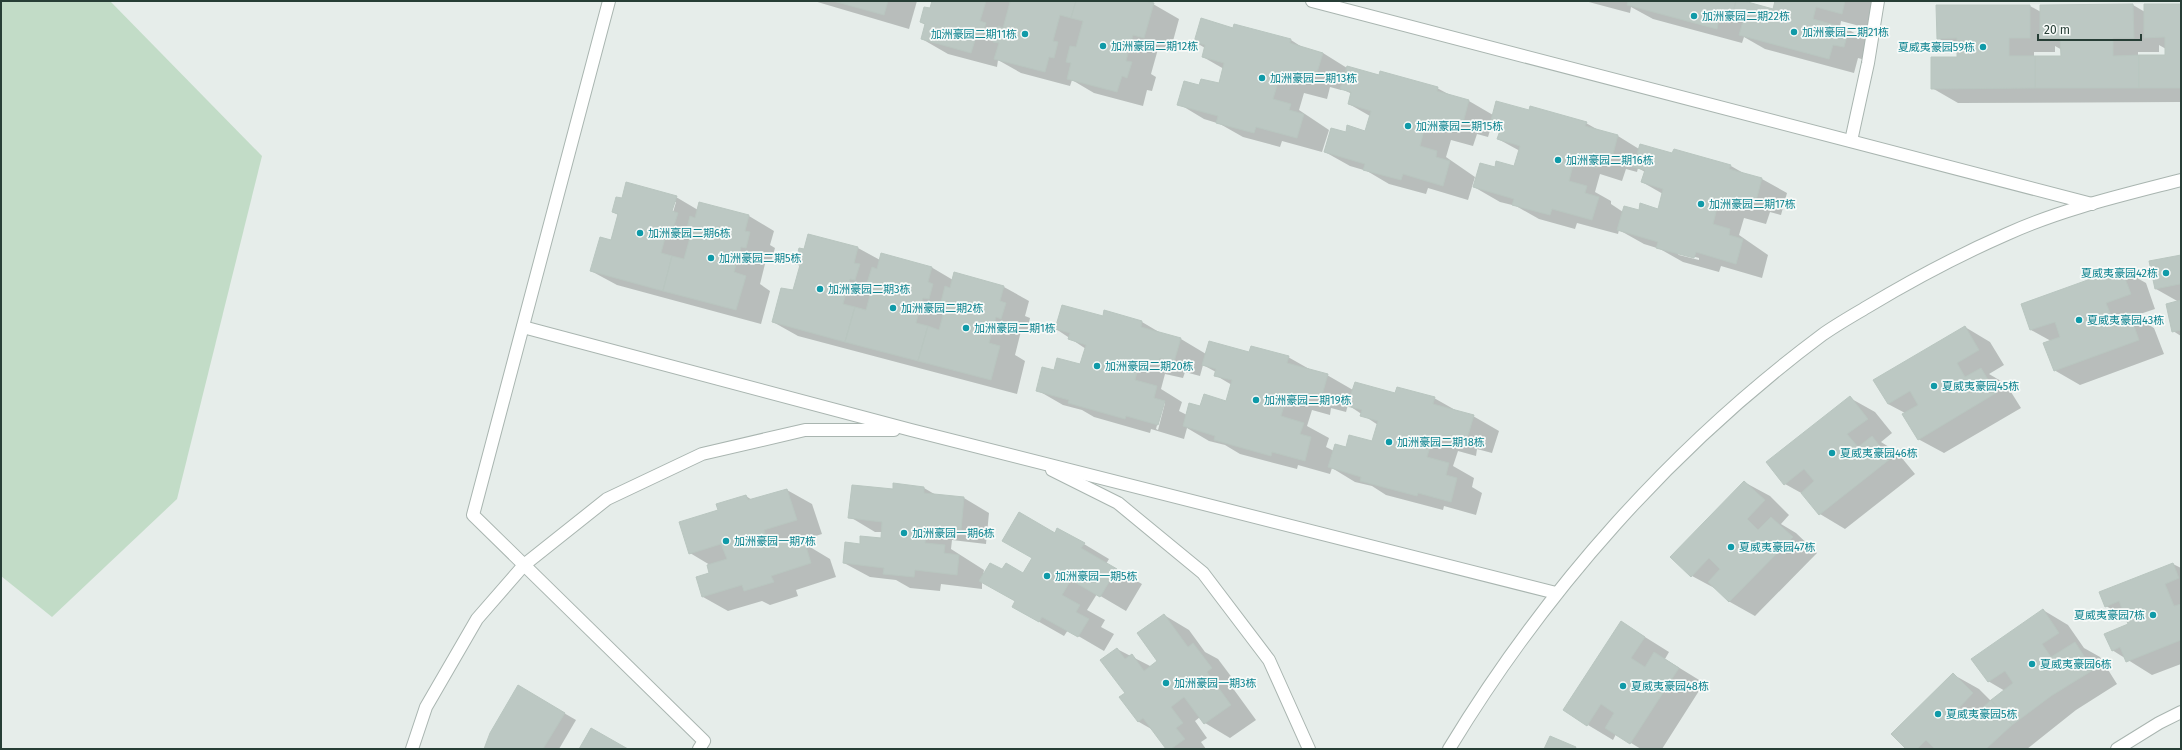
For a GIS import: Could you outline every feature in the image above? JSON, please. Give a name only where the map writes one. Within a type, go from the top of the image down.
[{"type":"lane","points":[[609,1],[473,515],[704,741],[699,749]]},
{"type":"lane","points":[[1312,1],[2092,204]]},
{"type":"lane","points":[[1851,141],[1868,63],[1878,1]]},
{"type":"lane","points":[[1448,749],[1507,659],[1556,593],[1614,524],[1676,460],[1742,400],[1824,334],[1914,279],[2009,233],[2092,204],[2181,180]]},
{"type":"lane","points":[[523,327],[911,430],[1556,593]]},
{"type":"lane","points":[[412,749],[426,706],[477,619],[524,565],[607,499],[702,454],[805,430],[911,430]]},
{"type":"lane","points":[[1030,460],[1118,503],[1203,573],[1269,660],[1309,749]]},
{"type":"lane","points":[[2117,749],[2158,723],[2181,712]]},
{"type":"green space","points":[[1,1],[110,1],[262,156],[177,499],[52,617],[1,576]]},
{"type":"building","points":[[833,1],[888,1],[884,15]]},
{"type":"building","points":[[932,1],[986,1],[980,21],[986,23],[981,39],[976,37],[971,53],[921,39],[925,24],[920,22],[924,7],[930,8]]},
{"type":"building","name":"加洲豪园二期11栋","points":[[1006,1],[1076,1],[1071,18],[1060,15],[1053,41],[1058,42],[1054,58],[1049,57],[1045,72],[994,59],[999,43],[993,42],[998,26],[1003,28],[1010,2]]},
{"type":"building","name":"加洲豪园二期12栋","points":[[1076,1],[1146,1],[1154,3],[1144,38],[1133,35],[1126,61],[1132,62],[1127,78],[1122,76],[1117,92],[1067,79],[1071,63],[1066,62],[1070,46],[1076,47],[1083,21],[1071,18]]},
{"type":"building","name":"加洲豪园二期22栋","points":[[1628,1],[1736,1],[1732,18],[1720,15],[1717,29],[1627,5]]},
{"type":"building","name":"加洲豪园二期21栋","points":[[1736,1],[1744,1],[1773,9],[1775,1],[1845,1],[1842,14],[1816,7],[1813,19],[1849,29],[1844,47],[1833,45],[1829,59],[1739,35],[1743,21],[1732,18]]},
{"type":"building","points":[[2133,4],[2134,38],[2113,38],[2113,56],[2139,55],[2139,88],[2035,88],[2035,56],[2061,56],[2060,38],[2040,38],[2040,5]]},
{"type":"building","points":[[2144,4],[2181,4],[2181,88],[2139,88],[2139,55],[2165,55],[2165,37],[2144,38]]},
{"type":"building","name":"夏威夷豪园59栋","points":[[1936,5],[2030,5],[2030,38],[2009,38],[2009,56],[2035,56],[2035,88],[1931,89],[1931,57],[1957,57],[1957,38],[1937,39]]},
{"type":"building","name":"加洲豪园二期13栋","points":[[1201,18],[1233,28],[1234,24],[1291,39],[1290,43],[1323,53],[1316,76],[1305,73],[1302,85],[1279,79],[1273,99],[1291,104],[1289,110],[1304,114],[1297,138],[1256,127],[1254,133],[1216,123],[1218,116],[1177,105],[1184,81],[1199,85],[1201,79],[1219,83],[1224,63],[1202,57],[1205,45],[1194,42]]},
{"type":"building","name":"加洲豪园二期15栋","points":[[1347,66],[1379,75],[1380,71],[1438,87],[1437,91],[1469,100],[1463,123],[1452,120],[1448,132],[1425,126],[1420,146],[1437,151],[1436,157],[1450,161],[1443,186],[1403,174],[1401,180],[1363,170],[1365,164],[1324,152],[1331,128],[1346,132],[1347,125],[1365,131],[1371,111],[1348,104],[1351,92],[1340,89]]},
{"type":"building","name":"加洲豪园二期16栋","points":[[1496,101],[1529,110],[1530,106],[1587,122],[1585,126],[1618,135],[1612,158],[1601,156],[1597,168],[1574,161],[1569,181],[1587,186],[1585,193],[1599,197],[1592,220],[1552,209],[1550,215],[1512,205],[1514,199],[1473,187],[1480,163],[1495,167],[1496,161],[1514,166],[1520,146],[1497,139],[1501,128],[1490,124]]},
{"type":"building","name":"加洲豪园二期17栋","points":[[1640,144],[1672,153],[1674,149],[1731,165],[1729,169],[1762,178],[1756,201],[1745,198],[1741,210],[1718,204],[1713,224],[1730,229],[1729,235],[1743,239],[1736,264],[1696,252],[1694,258],[1656,248],[1658,242],[1617,230],[1624,206],[1639,210],[1640,203],[1658,209],[1663,189],[1641,182],[1645,170],[1633,167]]},
{"type":"building","name":"加洲豪园二期6栋","points":[[626,182],[677,196],[672,211],[678,213],[673,229],[668,227],[661,253],[672,256],[663,291],[590,271],[600,237],[611,240],[618,214],[612,212],[616,197],[622,198]]},
{"type":"building","name":"加洲豪园二期5栋","points":[[699,202],[749,215],[745,231],[750,232],[746,248],[741,247],[734,272],[746,276],[736,310],[663,291],[672,256],[684,259],[691,234],[686,232],[690,216],[695,218]]},
{"type":"building","name":"加洲豪园二期3栋","points":[[808,234],[858,247],[854,263],[860,264],[855,280],[850,279],[843,304],[855,307],[845,342],[772,322],[781,288],[793,290],[800,265],[795,264],[799,248],[804,249]]},
{"type":"building","name":"加洲豪园二期2栋","points":[[881,253],[932,267],[928,282],[933,284],[929,299],[923,298],[916,323],[928,326],[918,361],[845,342],[855,307],[866,310],[873,284],[867,283],[872,267],[877,269]]},
{"type":"building","name":"夏威夷豪园42栋","points":[[2181,255],[2181,287],[2180,284],[2155,289],[2149,261]]},
{"type":"building","name":"夏威夷豪园43栋","points":[[2121,268],[2131,294],[2106,303],[2112,318],[2129,312],[2139,340],[2054,371],[2043,343],[2060,337],[2055,322],[2030,330],[2021,304]]},
{"type":"building","name":"加洲豪园二期1栋","points":[[954,272],[1004,286],[1000,301],[1006,303],[1001,319],[996,317],[989,343],[1000,346],[991,380],[918,361],[928,326],[939,330],[946,304],[941,302],[945,286],[950,288]]},
{"type":"building","name":"夏威夷豪园42栋","points":[[2181,300],[2181,330],[2172,332],[2166,304]]},
{"type":"building","name":"加洲豪园二期20栋","points":[[1062,305],[1103,316],[1104,310],[1142,321],[1141,327],[1181,338],[1174,362],[1160,358],[1158,364],[1140,360],[1135,380],[1157,386],[1154,398],[1165,401],[1158,425],[1126,416],[1125,419],[1068,403],[1069,400],[1036,391],[1042,367],[1054,370],[1057,358],[1080,364],[1086,345],[1068,339],[1070,333],[1055,329]]},
{"type":"building","name":"夏威夷豪园45栋","points":[[1965,326],[1979,350],[1957,363],[1965,377],[1981,368],[1996,393],[1918,440],[1902,414],[1918,405],[1910,391],[1888,404],[1873,380]]},
{"type":"building","name":"加洲豪园二期19栋","points":[[1209,341],[1249,352],[1251,346],[1289,356],[1287,363],[1328,374],[1321,399],[1306,394],[1304,401],[1287,396],[1281,416],[1304,423],[1300,434],[1311,437],[1305,461],[1272,452],[1271,456],[1214,440],[1215,436],[1183,426],[1189,403],[1200,406],[1204,394],[1226,401],[1232,380],[1214,376],[1216,369],[1202,365]]},
{"type":"building","name":"加洲豪园二期18栋","points":[[1355,382],[1395,393],[1397,387],[1435,397],[1433,404],[1474,415],[1467,439],[1452,435],[1451,442],[1433,437],[1427,457],[1449,463],[1446,475],[1457,478],[1451,502],[1418,493],[1417,496],[1360,481],[1361,477],[1328,467],[1335,444],[1346,447],[1349,435],[1372,441],[1378,421],[1360,416],[1362,410],[1347,406]]},
{"type":"building","name":"夏威夷豪园46栋","points":[[1850,396],[1868,419],[1847,434],[1858,447],[1872,436],[1890,459],[1819,515],[1801,493],[1814,481],[1804,469],[1784,485],[1766,462]]},
{"type":"building","name":"夏威夷豪园47栋","points":[[1744,481],[1765,500],[1747,519],[1758,530],[1771,517],[1793,537],[1729,602],[1708,582],[1720,569],[1709,558],[1691,577],[1670,557]]},
{"type":"building","name":"加洲豪园一期6栋","points":[[893,483],[924,487],[924,493],[964,497],[961,530],[927,526],[925,543],[945,545],[944,553],[959,555],[957,575],[915,570],[914,577],[883,574],[884,568],[843,563],[845,542],[860,544],[860,536],[881,538],[882,522],[848,518],[852,485],[893,489]]},
{"type":"building","name":"加洲豪园一期7栋","points":[[787,489],[797,520],[764,530],[769,546],[789,540],[791,548],[805,543],[811,563],[771,576],[774,582],[744,591],[742,585],[702,597],[696,577],[709,573],[707,565],[727,559],[721,544],[689,554],[679,522],[718,510],[716,504],[746,495],[748,500]]},
{"type":"building","name":"加洲豪园一期5栋","points":[[1019,512],[1055,533],[1057,528],[1085,543],[1081,548],[1117,569],[1100,597],[1071,580],[1062,595],[1080,605],[1076,612],[1089,619],[1078,637],[1042,617],[1039,622],[1012,607],[1015,601],[979,581],[990,563],[1002,569],[1006,563],[1023,573],[1032,558],[1002,541]]},
{"type":"building","name":"夏威夷豪园7栋","points":[[2173,563],[2179,578],[2165,584],[2174,606],[2181,604],[2181,640],[2126,662],[2120,647],[2112,651],[2104,634],[2128,624],[2119,601],[2105,607],[2099,592]]},
{"type":"building","name":"夏威夷豪园6栋","points":[[2043,609],[2059,633],[2042,644],[2051,657],[2075,642],[2093,670],[2051,696],[2012,725],[1991,700],[2013,683],[2005,671],[1988,682],[1971,659]]},
{"type":"building","name":"加洲豪园一期3栋","points":[[1164,614],[1188,647],[1193,643],[1212,668],[1207,672],[1231,705],[1204,724],[1184,697],[1171,707],[1183,723],[1176,728],[1185,739],[1171,749],[1166,749],[1143,718],[1138,722],[1119,697],[1125,693],[1100,660],[1117,648],[1125,659],[1132,654],[1144,671],[1157,661],[1137,633]]},
{"type":"building","name":"夏威夷豪园48栋","points":[[1621,621],[1645,637],[1631,658],[1645,667],[1654,652],[1679,668],[1630,744],[1605,728],[1614,713],[1601,704],[1587,726],[1563,710]]},
{"type":"building","name":"夏威夷豪园5栋","points":[[1953,673],[1973,693],[1959,708],[1970,719],[1991,700],[2012,725],[1986,749],[1935,749],[1926,740],[1917,749],[1906,749],[1891,734]]},
{"type":"building","points":[[518,685],[565,713],[543,749],[484,749],[490,733]]},
{"type":"building","points":[[591,728],[628,749],[579,749]]},
{"type":"building","points":[[1550,736],[1576,747],[1575,749],[1544,749]]},
{"type":"place","name":"加洲豪园二期22栋","points":[[1694,16]]},
{"type":"place","name":"加洲豪园二期21栋","points":[[1794,32]]},
{"type":"place","name":"加洲豪园二期11栋","points":[[1025,34]]},
{"type":"place","name":"加洲豪园二期12栋","points":[[1103,46]]},
{"type":"place","name":"夏威夷豪园59栋","points":[[1983,47]]},
{"type":"place","name":"加洲豪园二期13栋","points":[[1262,78]]},
{"type":"place","name":"加洲豪园二期15栋","points":[[1408,126]]},
{"type":"place","name":"加洲豪园二期16栋","points":[[1558,160]]},
{"type":"place","name":"加洲豪园二期17栋","points":[[1701,204]]},
{"type":"place","name":"加洲豪园二期6栋","points":[[640,233]]},
{"type":"place","name":"加洲豪园二期5栋","points":[[711,258]]},
{"type":"place","name":"夏威夷豪园42栋","points":[[2166,273]]},
{"type":"place","name":"加洲豪园二期3栋","points":[[820,289]]},
{"type":"place","name":"加洲豪园二期2栋","points":[[893,308]]},
{"type":"place","name":"夏威夷豪园43栋","points":[[2079,320]]},
{"type":"place","name":"加洲豪园二期1栋","points":[[966,328]]},
{"type":"place","name":"加洲豪园二期20栋","points":[[1097,366]]},
{"type":"place","name":"夏威夷豪园45栋","points":[[1934,386]]},
{"type":"place","name":"加洲豪园二期19栋","points":[[1256,400]]},
{"type":"place","name":"加洲豪园二期18栋","points":[[1389,442]]},
{"type":"place","name":"夏威夷豪园46栋","points":[[1832,453]]},
{"type":"place","name":"加洲豪园一期6栋","points":[[904,533]]},
{"type":"place","name":"加洲豪园一期7栋","points":[[726,541]]},
{"type":"place","name":"夏威夷豪园47栋","points":[[1731,547]]},
{"type":"place","name":"加洲豪园一期5栋","points":[[1047,576]]},
{"type":"place","name":"夏威夷豪园7栋","points":[[2153,615]]},
{"type":"place","name":"夏威夷豪园6栋","points":[[2032,664]]},
{"type":"place","name":"加洲豪园一期3栋","points":[[1166,683]]},
{"type":"place","name":"夏威夷豪园48栋","points":[[1623,686]]},
{"type":"place","name":"夏威夷豪园5栋","points":[[1938,714]]}]
